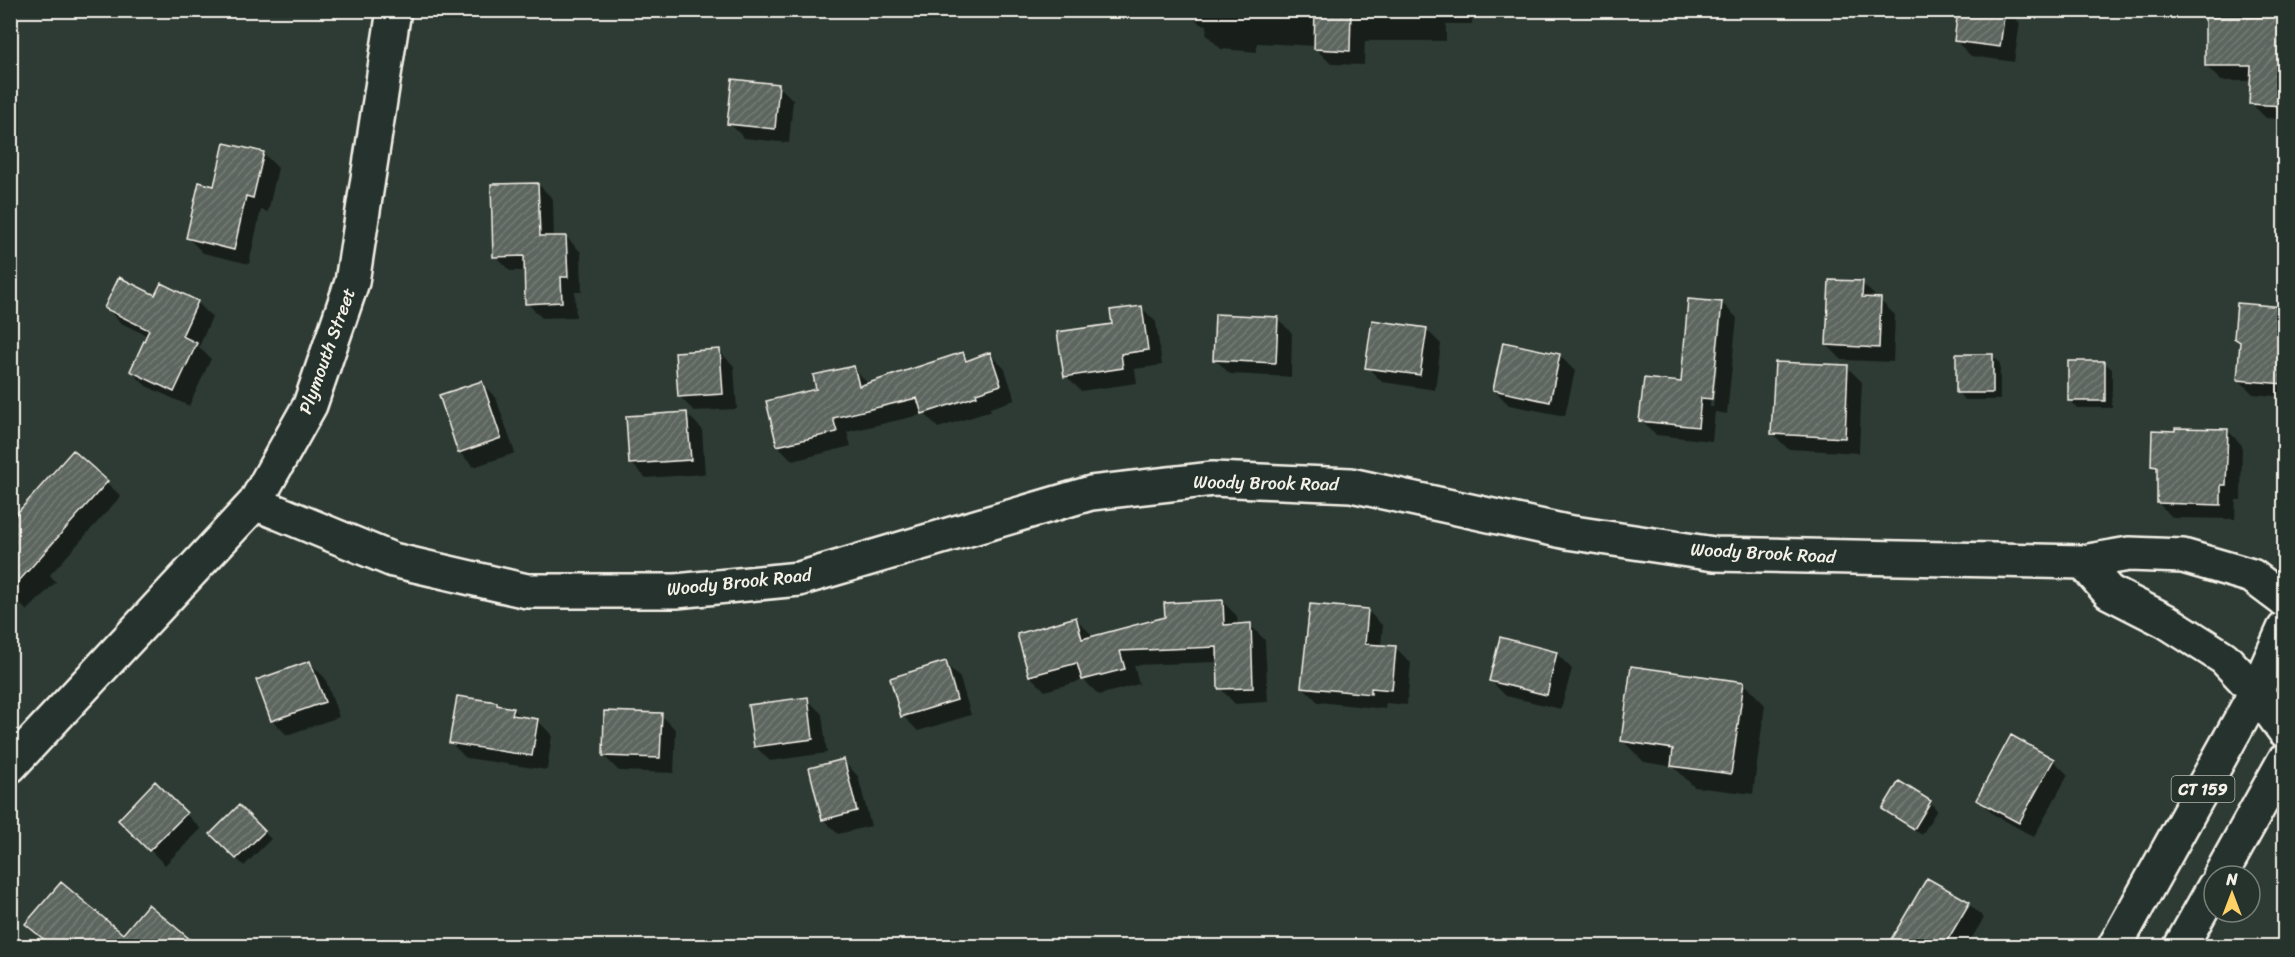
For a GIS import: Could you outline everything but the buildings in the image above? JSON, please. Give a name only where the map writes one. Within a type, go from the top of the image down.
[{"type":"street","name":"Plymouth Street","points":[[10,766],[255,503],[310,405],[352,282],[394,10]]},
{"type":"street","name":"Woody Brook Road","points":[[255,503],[393,560],[527,591],[676,591],[799,579],[1092,493],[1213,478],[1351,485],[1567,532],[1714,554],[2083,562],[2129,554],[2183,556],[2252,576],[2284,600]]},
{"type":"street","points":[[2083,562],[2109,592],[2166,621],[2224,658],[2256,692],[2284,730]]},
{"type":"street","name":"CT 159","points":[[2115,946],[2256,692],[2284,628]]},
{"type":"street","name":"CT 159","points":[[2227,864],[2284,761]]},
{"type":"street","points":[[2181,946],[2202,908]]}]
